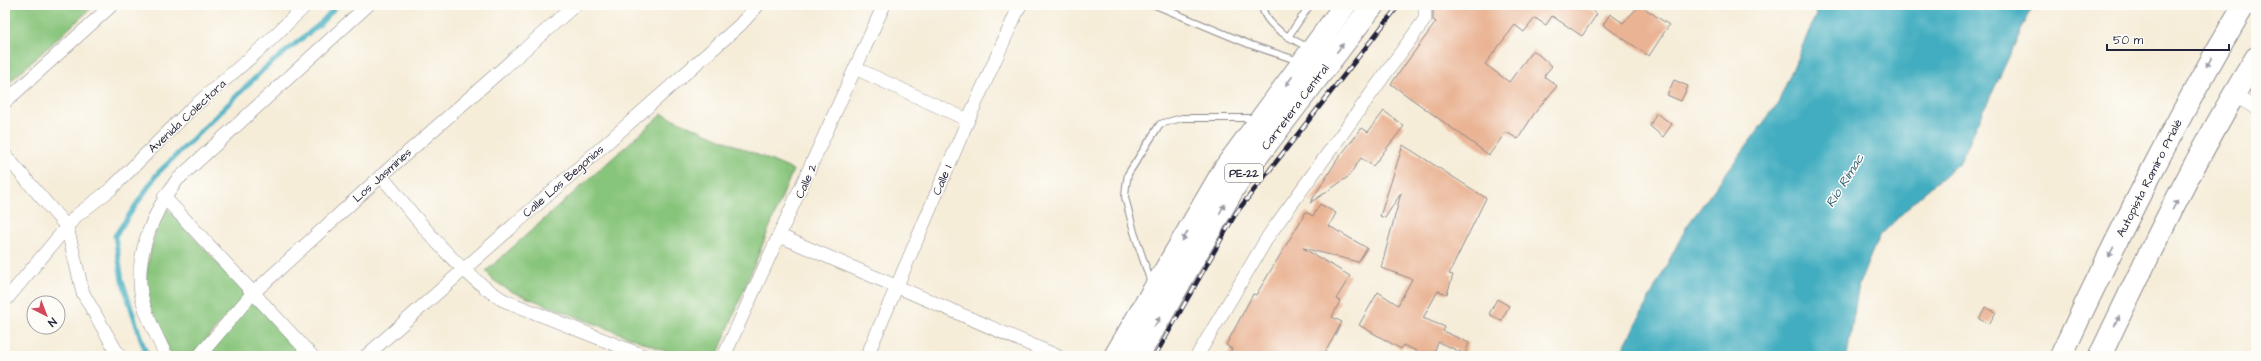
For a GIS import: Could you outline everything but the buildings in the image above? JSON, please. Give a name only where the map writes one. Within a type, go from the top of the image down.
[{"type":"highway","name":"Carretera Central","points":[[1138,356],[1307,56],[1345,5]]},
{"type":"highway","name":"Carretera Central","points":[[1115,356],[1225,168],[1270,123],[1373,5]]},
{"type":"highway","name":"Autopista Ramiro Prialé","points":[[2061,356],[2100,274],[2201,76],[2244,5]]},
{"type":"highway","points":[[2100,356],[2141,271],[2233,95],[2256,58]]},
{"type":"street","points":[[5,102],[112,5]]},
{"type":"street","name":"Avenida Colectora","points":[[5,301],[76,216],[111,189],[190,110],[266,45],[306,5]]},
{"type":"street","points":[[166,356],[150,320],[141,286],[144,250],[152,224],[164,198],[177,180],[368,5]]},
{"type":"street","name":"Los Jasmines","points":[[200,356],[252,294],[381,176],[575,5]]},
{"type":"street","name":"Calle Las Begonias","points":[[366,356],[740,25],[758,5]]},
{"type":"street","name":"Calle 2","points":[[724,356],[857,69],[884,5]]},
{"type":"street","name":"Calle 1","points":[[867,356],[968,120],[1020,5]]},
{"type":"street","points":[[1197,356],[1269,235],[1425,19],[1425,5]]},
{"type":"street","points":[[857,69],[968,120]]},
{"type":"street","points":[[2233,95],[2256,108]]},
{"type":"street","points":[[5,155],[67,227],[83,294],[119,356]]},
{"type":"street","points":[[381,176],[463,269],[484,289],[503,300],[644,356]]},
{"type":"street","points":[[164,198],[252,294],[312,356]]},
{"type":"street","points":[[780,236],[1057,356]]},
{"type":"lane","points":[[1155,5],[1251,46],[1307,56]]},
{"type":"lane","points":[[1262,5],[1269,20],[1307,56]]},
{"type":"lane","points":[[1288,37],[1310,5]]},
{"type":"lane","points":[[1153,291],[1125,197],[1128,174],[1160,124],[1182,118],[1270,123]]},
{"type":"green space","points":[[5,5],[95,5],[5,86]]},
{"type":"green space","points":[[662,114],[793,170],[717,356],[678,356],[510,291],[493,280],[486,271]]},
{"type":"green space","points":[[164,205],[246,294],[192,356],[172,356],[152,315],[147,298],[147,268]]},
{"type":"green space","points":[[252,299],[306,356],[206,356]]},
{"type":"water","name":"Río Rímac","points":[[1820,5],[2033,5],[1960,162],[1919,197],[1878,238],[1859,284],[1847,356],[1619,356],[1687,226],[1778,103]]},
{"type":"waterway","points":[[149,356],[144,348],[122,280],[115,236],[157,174],[264,69],[320,24],[337,5]]},
{"type":"railway","points":[[1155,356],[1236,213],[1399,5]]}]
